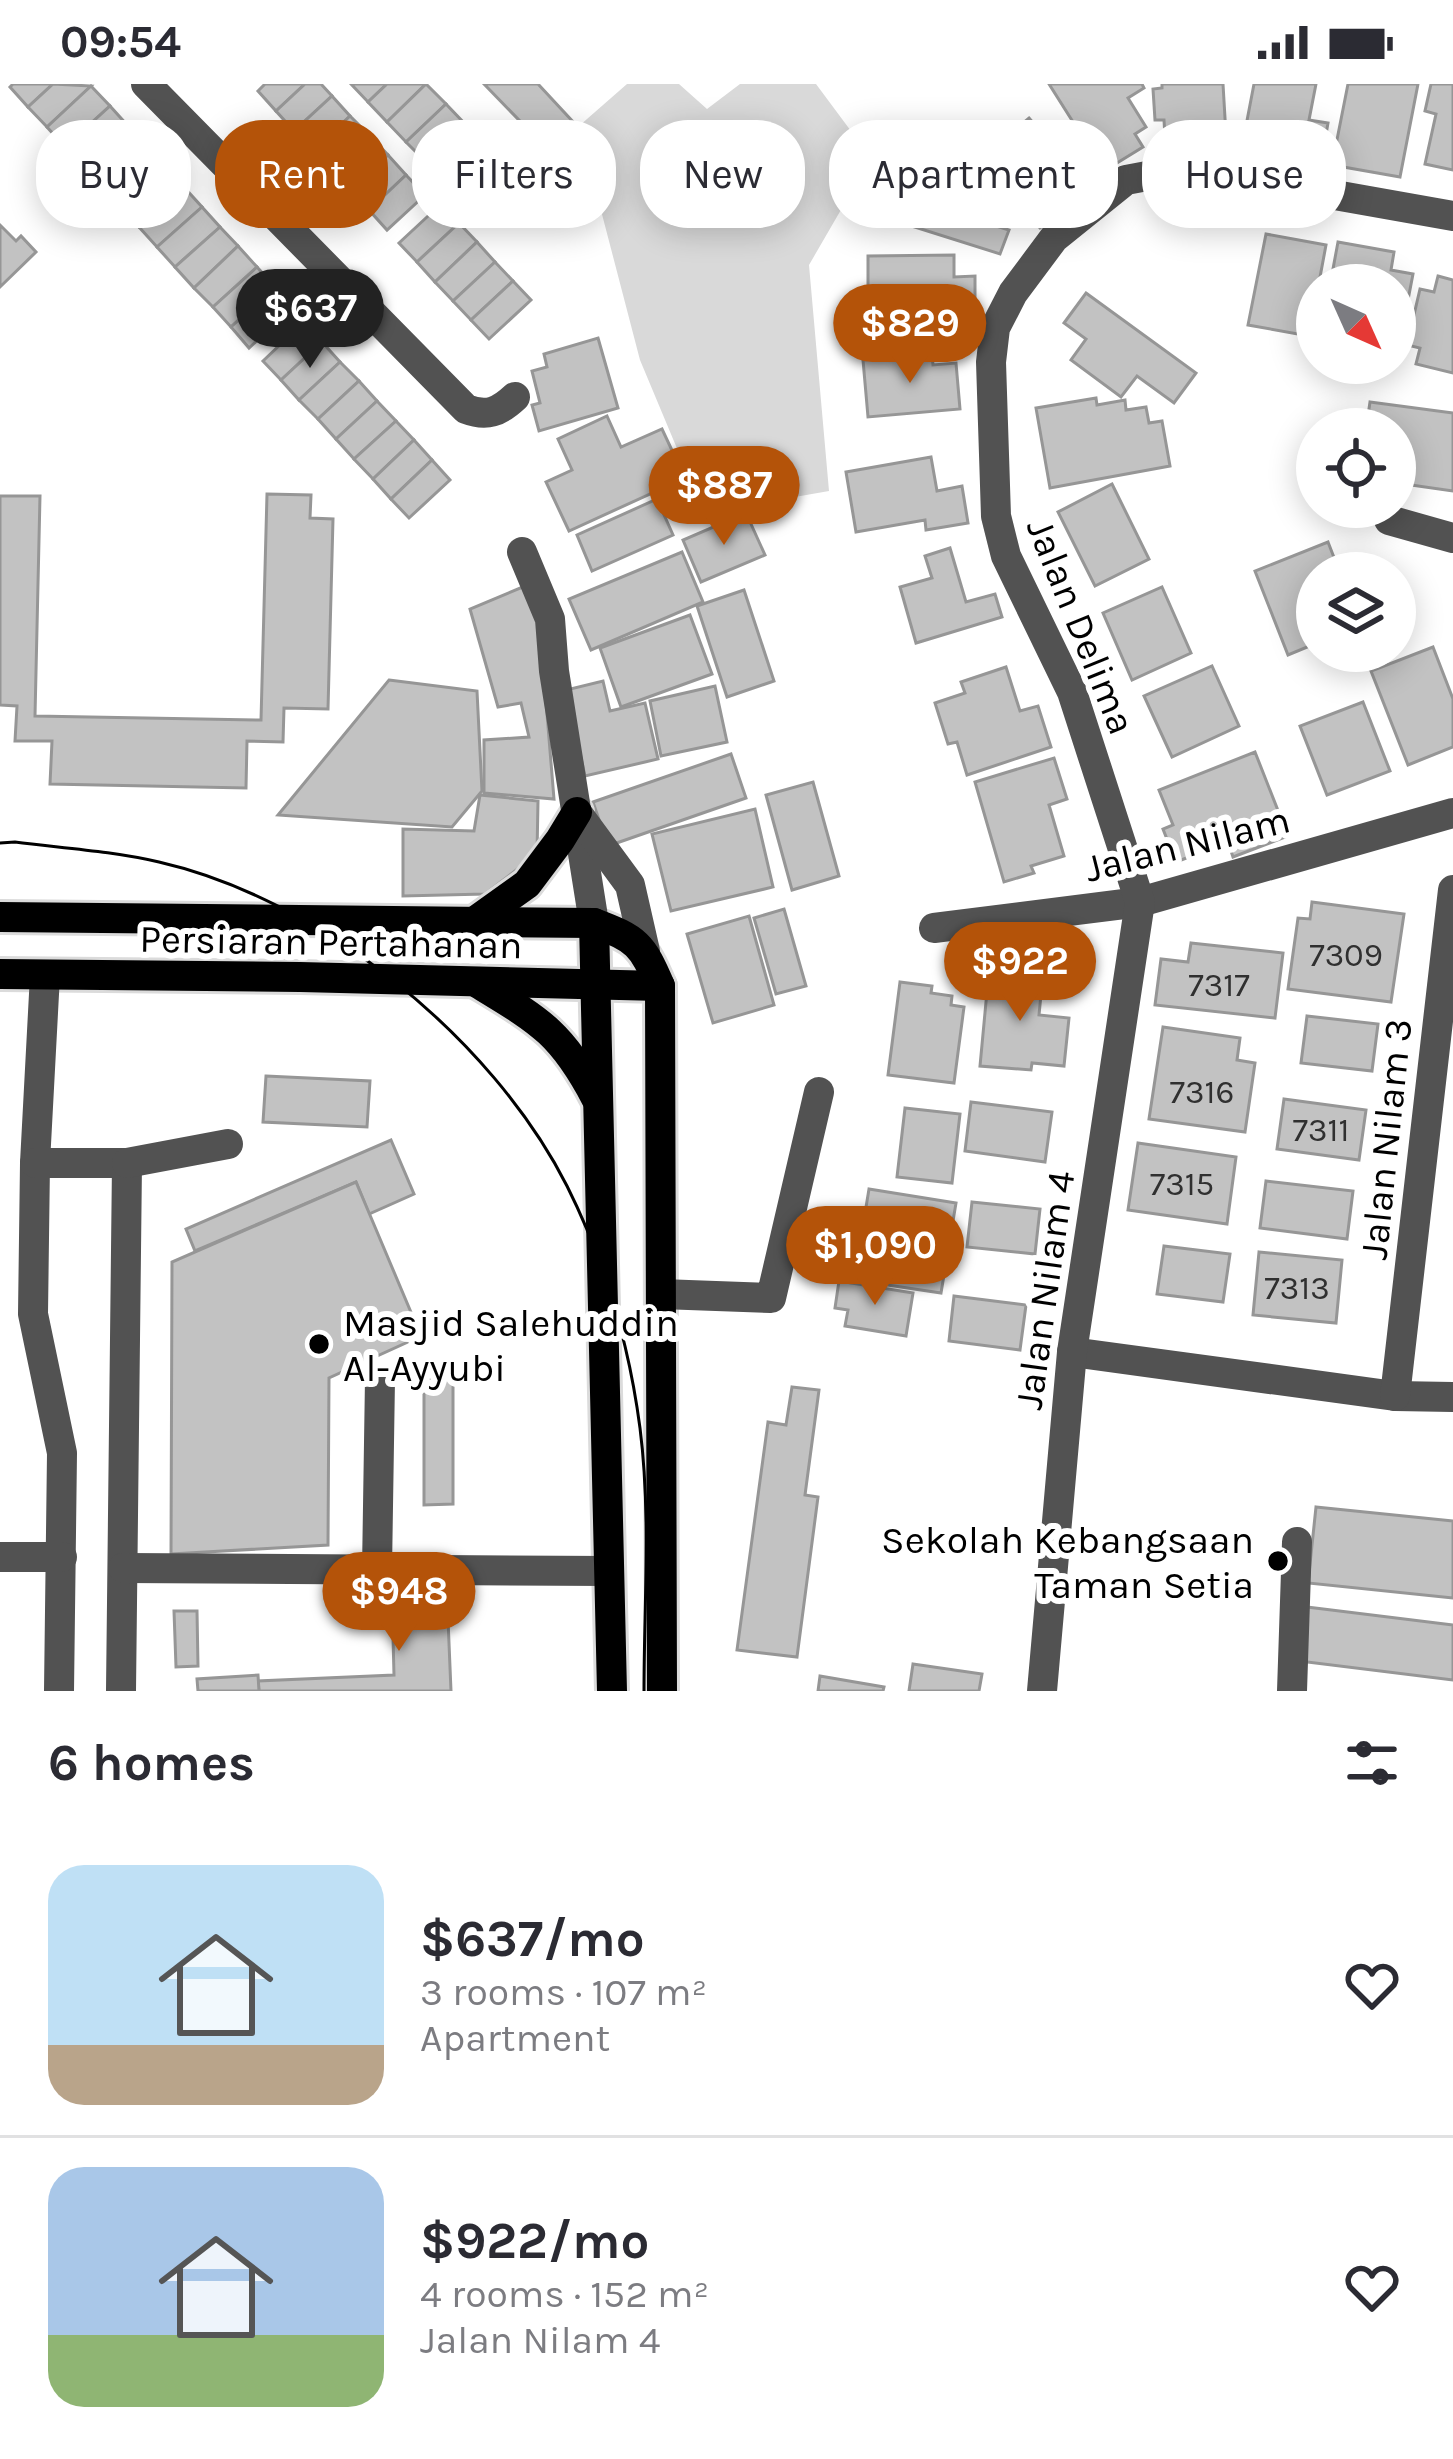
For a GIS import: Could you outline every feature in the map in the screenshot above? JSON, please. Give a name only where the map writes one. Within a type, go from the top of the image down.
[{"type":"main road","points":[[474,922],[527,884],[577,812]]},
{"type":"main road","name":"Persiaran Pertahanan","points":[[0,917],[594,923],[623,934],[645,951]]},
{"type":"main road","points":[[594,923],[612,1691]]},
{"type":"main road","points":[[645,951],[660,986],[662,1691]]},
{"type":"main road","name":"Persiaran Pertahanan","points":[[0,974],[660,986]]},
{"type":"main road","points":[[478,983],[556,1036],[576,1060],[599,1103]]},
{"type":"street","points":[[146,84],[466,409],[488,414],[515,397]]},
{"type":"street","name":"Jalan Delima","points":[[1140,902],[1072,692],[1006,556],[996,516],[991,362],[995,328],[1013,293],[1054,238],[1126,180],[1199,171],[1453,217]]},
{"type":"street","points":[[1416,528],[1453,538]]},
{"type":"street","points":[[522,552],[550,619],[594,923]]},
{"type":"street","points":[[577,812],[630,885],[645,951]]},
{"type":"street","name":"Jalan Nilam","points":[[934,928],[1140,902],[1453,813]]},
{"type":"street","name":"Jalan Nilam 3","points":[[1395,1396],[1453,890]]},
{"type":"street","name":"Jalan Nilam 4","points":[[1042,1691],[1072,1352],[1140,902]]},
{"type":"street","points":[[45,975],[33,1314],[62,1453],[59,1691]]},
{"type":"street","points":[[661,1294],[771,1298],[820,1092]]},
{"type":"street","points":[[35,1163],[127,1163],[228,1144]]},
{"type":"street","points":[[121,1691],[127,1163]]},
{"type":"street","points":[[1072,1352],[1395,1396],[1453,1397]]},
{"type":"street","points":[[377,1570],[380,1379]]},
{"type":"street","points":[[1292,1691],[1298,1542]]},
{"type":"street","points":[[0,1557],[62,1557]]},
{"type":"street","points":[[123,1568],[609,1571]]},
{"type":"shaded area","points":[[627,84],[679,84],[707,109],[740,84],[816,84],[843,120],[829,120],[830,228],[809,265],[829,491],[704,513],[640,360],[606,228],[616,228],[616,120],[586,120]]},
{"type":"building","points":[[53,84],[28,107],[10,87]]},
{"type":"building","points":[[53,84],[91,86],[55,120],[40,120],[28,107]]},
{"type":"building","points":[[265,84],[305,84],[276,111],[258,91]]},
{"type":"building","points":[[305,84],[321,84],[332,96],[306,120],[284,120],[276,111]]},
{"type":"building","points":[[351,84],[387,84],[368,102]]},
{"type":"building","points":[[387,84],[426,84],[388,121],[368,102]]},
{"type":"building","points":[[426,84],[446,104],[429,120],[412,120],[412,136],[406,142],[388,121]]},
{"type":"building","points":[[484,84],[538,84],[571,120],[519,120]]},
{"type":"building","points":[[1049,84],[1142,84],[1144,88],[1128,98],[1142,121],[1142,130],[1135,134],[1142,148],[1118,162],[1118,120],[1072,120]]},
{"type":"building","points":[[1162,84],[1223,84],[1225,120],[1155,120],[1153,89]]},
{"type":"building","points":[[1254,84],[1316,84],[1309,120],[1247,120]]},
{"type":"building","points":[[1348,84],[1418,84],[1400,177],[1346,167],[1346,120],[1341,120]]},
{"type":"building","points":[[1431,84],[1453,84],[1453,170],[1425,164],[1436,114],[1425,111]]},
{"type":"building","points":[[91,86],[110,106],[95,120],[55,120]]},
{"type":"building","points":[[332,96],[350,116],[346,120],[306,120]]},
{"type":"building","points":[[446,104],[461,120],[429,120]]},
{"type":"building","points":[[110,106],[123,120],[95,120]]},
{"type":"building","points":[[388,155],[406,175],[388,192]]},
{"type":"building","points":[[406,175],[412,181],[412,207],[387,230],[385,228],[388,192]]},
{"type":"building","points":[[191,195],[202,207],[191,217]]},
{"type":"building","points":[[202,207],[219,228],[175,267],[157,247],[178,228],[191,228],[191,217]]},
{"type":"building","points":[[0,225],[16,241],[21,236],[36,252],[0,287]]},
{"type":"building","points":[[140,228],[178,228],[157,247]]},
{"type":"building","points":[[219,228],[238,246],[194,288],[175,267]]},
{"type":"building","points":[[415,228],[454,228],[417,262],[399,243]]},
{"type":"building","points":[[454,228],[464,228],[477,242],[435,282],[417,262]]},
{"type":"building","points":[[918,228],[1009,230],[1000,254]]},
{"type":"building","points":[[1266,234],[1326,245],[1322,264],[1296,264],[1296,334],[1248,325]]},
{"type":"building","points":[[477,242],[495,262],[453,301],[435,282]]},
{"type":"building","points":[[1338,242],[1394,252],[1392,264],[1334,264]]},
{"type":"building","points":[[238,246],[257,267],[213,307],[194,288]]},
{"type":"building","points":[[954,255],[954,277],[975,276],[975,317],[868,318],[868,256]]},
{"type":"building","points":[[495,262],[513,281],[471,320],[453,301]]},
{"type":"building","points":[[257,267],[275,287],[231,327],[213,307]]},
{"type":"building","points":[[1438,276],[1453,280],[1453,373],[1416,364],[1420,289],[1434,292]]},
{"type":"building","points":[[513,281],[531,300],[489,339],[471,320]]},
{"type":"building","points":[[275,287],[294,306],[249,348],[231,327]]},
{"type":"building","points":[[1086,293],[1196,373],[1174,403],[1137,376],[1121,397],[1071,360],[1086,339],[1064,323]]},
{"type":"building","points":[[304,322],[322,342],[281,380],[263,361]]},
{"type":"building","points":[[598,338],[618,408],[539,431],[532,405],[540,403],[532,371],[547,367],[544,354]]},
{"type":"building","points":[[322,342],[340,362],[299,400],[281,380]]},
{"type":"building","points":[[932,354],[933,365],[956,363],[960,409],[868,417],[863,360]]},
{"type":"building","points":[[340,362],[359,381],[318,419],[299,400]]},
{"type":"building","points":[[359,381],[377,401],[336,439],[318,419]]},
{"type":"building","points":[[1096,398],[1097,405],[1125,400],[1126,410],[1146,407],[1149,423],[1162,421],[1170,466],[1050,488],[1036,408]]},
{"type":"building","points":[[377,401],[396,421],[354,459],[336,439]]},
{"type":"building","points":[[1370,402],[1415,408],[1369,408]]},
{"type":"building","points":[[1416,408],[1453,413],[1453,491],[1416,486]]},
{"type":"building","points":[[607,416],[621,447],[662,429],[685,478],[569,531],[546,482],[572,470],[558,439]]},
{"type":"building","points":[[396,421],[414,440],[373,479],[354,459]]},
{"type":"building","points":[[414,440],[432,460],[391,499],[373,479]]},
{"type":"building","points":[[931,457],[937,491],[962,486],[968,523],[926,530],[925,520],[856,532],[846,472]]},
{"type":"building","points":[[432,460],[450,480],[409,518],[391,499]]},
{"type":"building","points":[[1112,484],[1149,559],[1095,586],[1058,512]]},
{"type":"building","points":[[267,494],[311,495],[310,518],[333,519],[328,709],[284,708],[283,742],[247,741],[246,788],[50,784],[52,741],[15,741],[17,706],[0,705],[0,496],[40,496],[35,716],[261,720]]},
{"type":"building","points":[[657,499],[673,535],[592,571],[577,535]]},
{"type":"building","points":[[746,513],[765,555],[701,582],[683,540]]},
{"type":"building","points":[[1328,542],[1332,552],[1303,552]]},
{"type":"building","points":[[950,548],[966,602],[995,594],[1002,617],[916,643],[900,587],[932,578],[925,556]]},
{"type":"building","points":[[682,552],[703,602],[591,650],[569,599]]},
{"type":"building","points":[[1296,555],[1296,652],[1288,655],[1255,571]]},
{"type":"building","points":[[525,586],[540,629],[554,799],[484,793],[484,740],[529,737],[521,703],[498,707],[470,609]]},
{"type":"building","points":[[1162,587],[1191,653],[1132,680],[1103,613]]},
{"type":"building","points":[[744,590],[774,681],[727,697],[697,606]]},
{"type":"building","points":[[690,615],[712,674],[621,707],[600,648]]},
{"type":"building","points":[[1433,647],[1453,699],[1453,747],[1408,765],[1371,672],[1416,672],[1416,654]]},
{"type":"building","points":[[1212,666],[1239,726],[1172,757],[1144,696]]},
{"type":"building","points":[[1006,667],[1020,711],[1038,706],[1051,747],[967,775],[957,742],[948,744],[935,703],[965,693],[961,682]]},
{"type":"building","points":[[389,680],[477,691],[482,791],[452,827],[278,815]]},
{"type":"building","points":[[603,681],[610,711],[645,703],[658,759],[585,776],[566,690]]},
{"type":"building","points":[[715,686],[727,742],[661,756],[650,701]]},
{"type":"building","points":[[1363,702],[1390,771],[1327,795],[1300,726]]},
{"type":"building","points":[[1255,752],[1288,836],[1233,857],[1228,842],[1176,862],[1163,829],[1173,825],[1159,790]]},
{"type":"building","points":[[731,754],[746,798],[608,846],[593,802]]},
{"type":"building","points":[[1054,758],[1067,799],[1049,805],[1064,856],[1031,866],[1034,873],[1004,882],[975,782]]},
{"type":"building","points":[[813,782],[839,876],[792,890],[766,795]]},
{"type":"building","points":[[480,795],[538,801],[537,854],[485,894],[403,896],[403,829],[474,831]]},
{"type":"building","points":[[755,809],[773,887],[671,911],[652,834]]},
{"type":"building","points":[[1312,902],[1404,914],[1391,1002],[1288,989],[1298,918],[1310,919]]},
{"type":"building","points":[[784,909],[806,986],[776,994],[754,918]]},
{"type":"building","points":[[749,916],[774,1005],[713,1023],[687,934]]},
{"type":"building","points":[[1191,943],[1283,953],[1275,1018],[1155,1005],[1161,959],[1188,962]]},
{"type":"building","points":[[989,970],[1043,974],[1039,1015],[1069,1018],[1064,1066],[1032,1063],[1031,1070],[980,1066]]},
{"type":"building","points":[[900,982],[932,986],[931,993],[952,996],[951,1005],[964,1007],[954,1083],[888,1075]]},
{"type":"building","points":[[1307,1016],[1378,1024],[1372,1071],[1301,1063]]},
{"type":"building","points":[[1163,1027],[1240,1038],[1237,1060],[1255,1063],[1245,1132],[1149,1119]]},
{"type":"building","points":[[266,1076],[370,1081],[367,1127],[263,1122]]},
{"type":"building","points":[[1284,1099],[1366,1110],[1359,1160],[1277,1149]]},
{"type":"building","points":[[971,1102],[1052,1112],[1045,1162],[965,1151]]},
{"type":"building","points":[[905,1108],[960,1114],[952,1183],[897,1177]]},
{"type":"building","points":[[391,1140],[414,1194],[369,1214],[356,1182],[195,1251],[186,1229]]},
{"type":"building","points":[[1138,1143],[1236,1157],[1227,1224],[1128,1210]]},
{"type":"building","points":[[1266,1181],[1353,1191],[1347,1239],[1260,1228]]},
{"type":"building","points":[[356,1182],[421,1336],[329,1378],[328,1545],[171,1554],[172,1262]]},
{"type":"building","points":[[869,1189],[956,1203],[941,1293],[854,1280]]},
{"type":"building","points":[[972,1202],[1040,1209],[1035,1254],[967,1247]]},
{"type":"building","points":[[1164,1246],[1230,1254],[1223,1302],[1157,1294]]},
{"type":"building","points":[[1259,1252],[1342,1260],[1336,1323],[1253,1315]]},
{"type":"building","points":[[839,1281],[913,1293],[906,1336],[845,1326],[848,1310],[835,1308]]},
{"type":"building","points":[[954,1296],[1026,1305],[1020,1350],[949,1341]]},
{"type":"building","points":[[424,1363],[453,1363],[453,1504],[424,1505]]},
{"type":"building","points":[[792,1387],[819,1390],[805,1495],[818,1497],[797,1657],[737,1650],[768,1422],[786,1425]]},
{"type":"building","points":[[1316,1507],[1453,1521],[1453,1598],[1308,1583]]},
{"type":"building","points":[[447,1595],[451,1691],[259,1691],[258,1681],[394,1675],[392,1598]]},
{"type":"building","points":[[1307,1607],[1453,1625],[1453,1680],[1299,1661]]},
{"type":"building","points":[[174,1611],[197,1611],[198,1666],[176,1667]]},
{"type":"building","points":[[913,1664],[982,1674],[979,1691],[909,1691]]},
{"type":"building","points":[[258,1675],[259,1691],[198,1691],[197,1679]]},
{"type":"building","points":[[820,1676],[884,1687],[883,1691],[818,1691]]},
{"type":"tram line","points":[[0,843],[159,862],[220,880],[281,907],[396,982],[448,1028],[535,1131],[593,1244],[622,1335],[635,1397],[646,1526],[644,1691]]},
{"type":"place","name":"Masjid Salehuddin Al-Ayyubi","points":[[319,1344]]},
{"type":"place","name":"Sekolah Kebangsaan Taman Setia","points":[[1278,1561]]}]
